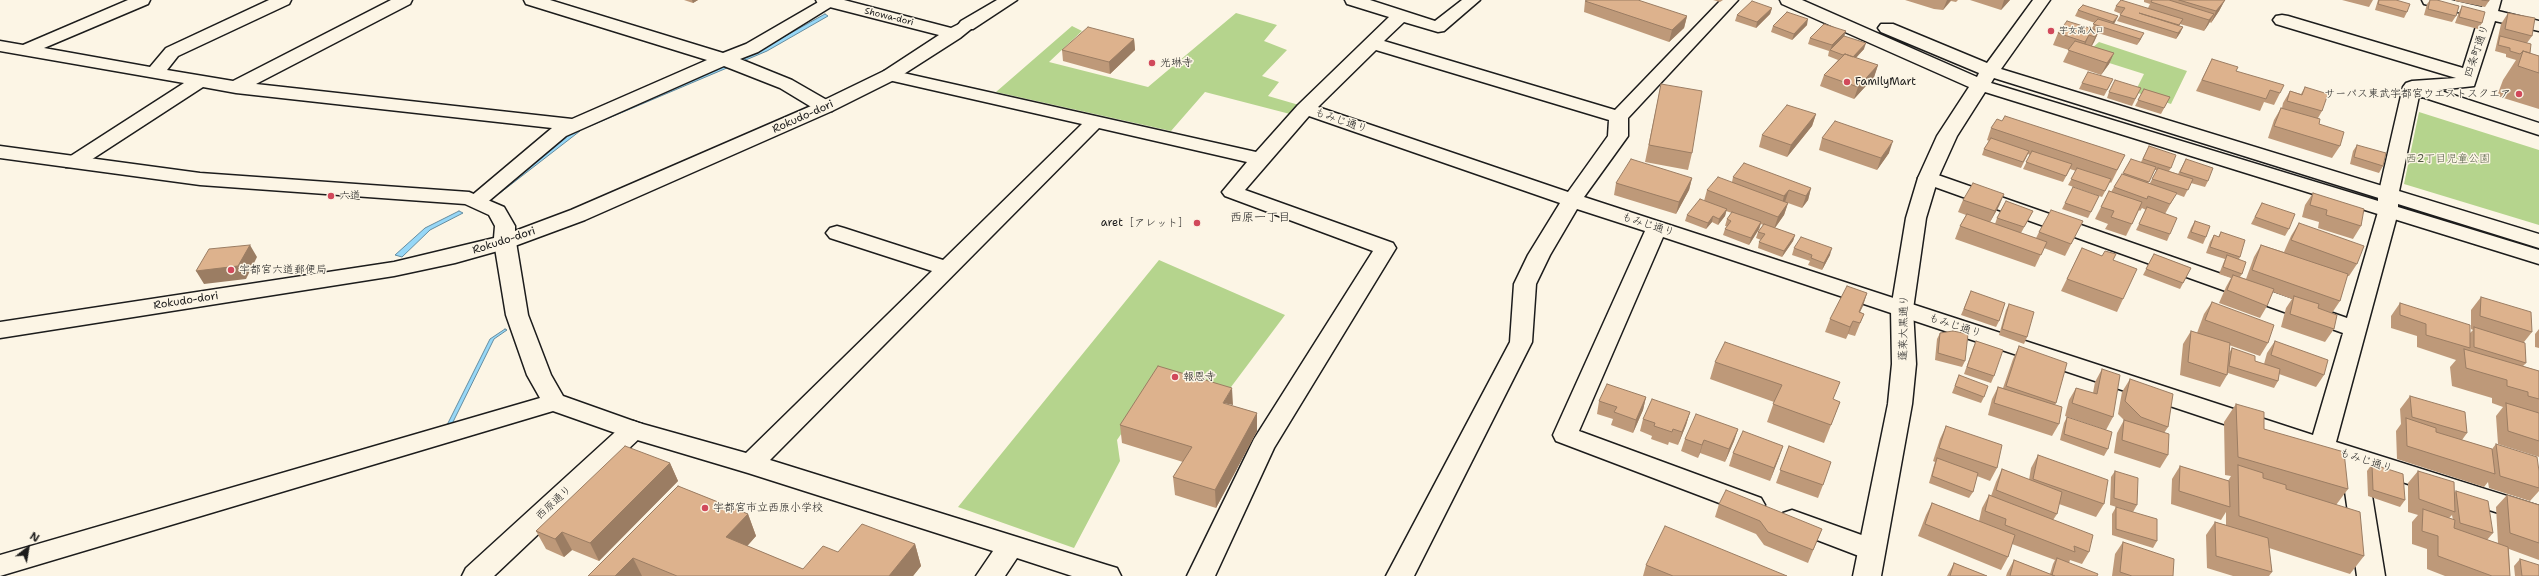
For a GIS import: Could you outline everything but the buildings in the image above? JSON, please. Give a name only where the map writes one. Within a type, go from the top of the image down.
[{"type":"street","points":[[25,50],[142,0]]},
{"type":"street","points":[[154,73],[172,52],[283,0]]},
{"type":"street","points":[[236,87],[404,0]]},
{"type":"street","points":[[532,0],[723,59],[786,84],[825,108]]},
{"type":"street","name":"Showa-dori","points":[[864,0],[960,30]]},
{"type":"street","name":"Rokudo-dori","points":[[0,330],[394,269],[455,256],[505,242],[578,215],[825,108],[890,75],[1009,0]]},
{"type":"street","points":[[1353,0],[1438,27]]},
{"type":"street","points":[[1412,54],[1438,27],[1472,0]]},
{"type":"street","points":[[1400,576],[1521,342],[1525,284],[1572,200],[1618,136],[1619,117],[1730,0]]},
{"type":"street","points":[[1788,0],[1984,78],[2388,204],[2539,257]]},
{"type":"street","points":[[1822,0],[1984,78]]},
{"type":"street","name":"蓬莱大黒通り","points":[[1867,576],[1901,392],[1904,364],[1902,309],[1916,218],[1928,178],[1948,136],[1984,78],[2042,0]]},
{"type":"street","points":[[2430,0],[2491,7],[2539,26]]},
{"type":"street","points":[[477,201],[559,132],[723,59],[752,48],[830,1]]},
{"type":"street","name":"Showa-dori","points":[[830,1],[960,30]]},
{"type":"street","name":"四条町通り","points":[[2412,87],[2468,82],[2491,7]]},
{"type":"street","points":[[1201,576],[1262,446],[1385,248],[1232,192],[1305,109],[1372,42],[1402,15]]},
{"type":"street","points":[[2282,20],[2470,76]]},
{"type":"street","points":[[1372,42],[1619,117]]},
{"type":"street","points":[[0,46],[236,87],[573,125]]},
{"type":"street","points":[[890,75],[1260,159]]},
{"type":"street","points":[[73,163],[200,81]]},
{"type":"street","points":[[2322,447],[2353,328],[2388,204],[2412,87],[2539,129]]},
{"type":"street","name":"もみじ通り","points":[[1305,109],[1572,200],[1902,309],[2322,447],[2539,516]]},
{"type":"street","points":[[752,464],[1096,121]]},
{"type":"street","points":[[0,152],[200,179],[450,196],[477,201],[492,207],[502,216],[517,315],[539,375],[554,402]]},
{"type":"street","points":[[1928,178],[2353,328]]},
{"type":"street","points":[[2388,204],[2539,241]]},
{"type":"street","points":[[1657,228],[1565,435],[1872,550]]},
{"type":"street","points":[[837,233],[947,269]]},
{"type":"street","points":[[0,566],[554,402],[633,430],[752,464],[1107,576]]},
{"type":"street","name":"西原通り","points":[[476,576],[633,430]]},
{"type":"street","points":[[2353,457],[2371,576]]},
{"type":"street","points":[[990,576],[1011,546]]},
{"type":"green space","name":"光琳寺","points":[[1236,13],[1277,25],[1264,41],[1287,50],[1262,76],[1279,82],[1268,96],[1299,105],[1290,114],[1205,92],[1171,131],[996,92],[1072,26],[1082,31],[1049,62],[1148,87]]},
{"type":"green space","points":[[2099,42],[2187,71],[2171,104],[2135,92],[2144,74],[2084,55]]},
{"type":"green space","name":"西2丁目児童公園","points":[[2419,112],[2539,150],[2539,225],[2404,184]]},
{"type":"green space","points":[[1159,260],[1285,315],[1222,399],[1158,380],[1117,440],[1120,461],[1074,548],[958,507]]},
{"type":"water","points":[[825,14],[828,16],[767,51],[590,126],[585,123],[760,50]]},
{"type":"water","points":[[574,130],[580,131],[500,193],[493,192]]},
{"type":"water","points":[[459,211],[463,213],[430,230],[402,257],[395,255],[425,228]]},
{"type":"water","points":[[505,329],[507,330],[494,339],[452,424],[447,425],[490,339]]},
{"type":"place","name":"宇女高入口","points":[[2051,31]]},
{"type":"place","name":"光琳寺","points":[[1152,63]]},
{"type":"place","name":"FamilyMart","points":[[1847,82]]},
{"type":"place","name":"サーパス東武宇都宮ウエストスクエア","points":[[2519,94]]},
{"type":"place","name":"六道","points":[[331,196]]},
{"type":"place","name":"aret［アレット］","points":[[1197,223]]},
{"type":"place","name":"宇都宮六道郵便局","points":[[231,270]]},
{"type":"place","name":"報恩寺","points":[[1175,377]]},
{"type":"place","name":"宇都宮市立西原小学校","points":[[705,508]]},
{"type":"district","name":"西原一丁目","points":[[1260,218]]}]
